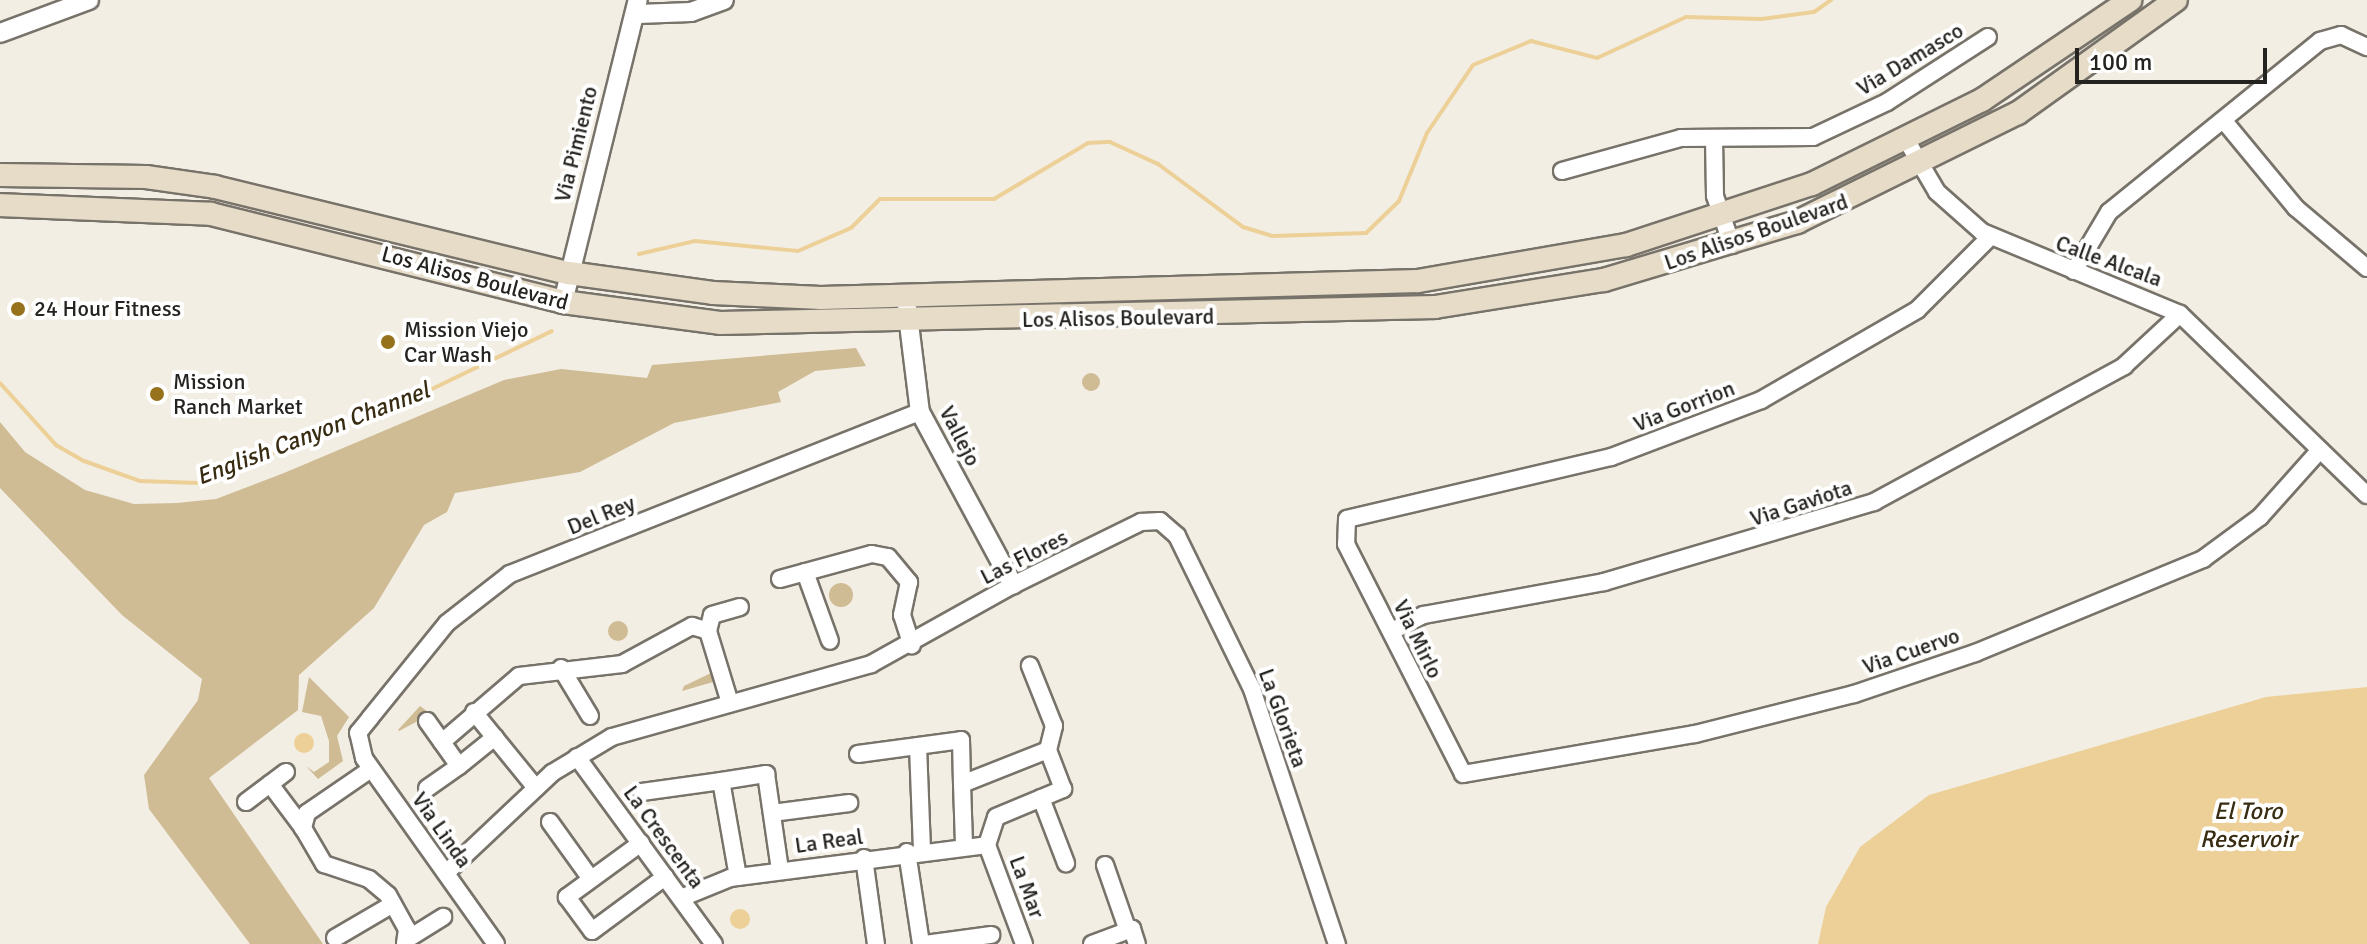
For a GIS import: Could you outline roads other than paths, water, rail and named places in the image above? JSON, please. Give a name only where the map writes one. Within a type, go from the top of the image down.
[{"type":"main road","name":"Los Alisos Boulevard","points":[[0,178],[146,177],[272,197],[569,273],[713,293],[906,295],[1418,281],[1595,252],[1722,217],[1907,141],[2033,69],[2130,0]]},
{"type":"main road","name":"Los Alisos Boulevard","points":[[0,205],[48,203],[257,222],[563,302],[720,323],[908,322],[1435,307],[1575,286],[1732,245],[1921,166],[2053,90],[2176,0]]},
{"type":"main road","points":[[0,178],[48,203]]},
{"type":"street","points":[[0,33],[89,0]]},
{"type":"street","points":[[638,7],[691,12],[724,0]]},
{"type":"street","name":"Via Pimiento","points":[[563,302],[638,7]]},
{"type":"street","points":[[2074,271],[2109,212],[2320,41],[2341,35],[2367,47]]},
{"type":"street","name":"Via Damasco","points":[[1562,171],[1681,138],[1813,137],[1887,102],[1988,37]]},
{"type":"street","points":[[2224,121],[2296,208],[2367,268]]},
{"type":"street","points":[[1714,138],[1722,217],[1732,245]]},
{"type":"street","name":"Calle Alcala","points":[[1907,141],[1954,211],[1990,237],[2180,314],[2367,495]]},
{"type":"street","name":"Via Gorrion","points":[[1347,519],[1611,457],[1761,400],[1917,310],[1990,237]]},
{"type":"street","name":"Vallejo","points":[[906,295],[920,412],[1013,585]]},
{"type":"street","name":"Via Gaviota","points":[[1392,631],[1424,615],[1604,582],[1874,502],[2124,366],[2180,314]]},
{"type":"street","name":"Del Rey","points":[[358,740],[447,623],[510,574],[920,412]]},
{"type":"street","name":"Via Cuervo","points":[[1463,774],[1695,734],[1854,694],[1975,653],[2203,559],[2260,517],[2320,450]]},
{"type":"street","name":"Via Mirlo","points":[[1347,519],[1346,544],[1463,774]]},
{"type":"street","name":"Las Flores","points":[[446,873],[536,788],[577,757],[612,737],[830,677],[912,645],[1013,585],[1141,522],[1160,521]]},
{"type":"street","name":"La Glorieta","points":[[1160,521],[1177,536],[1252,689],[1337,944]]},
{"type":"street","points":[[780,579],[872,554],[888,557],[909,582],[902,615],[912,645]]},
{"type":"street","points":[[805,572],[830,641]]},
{"type":"street","points":[[730,703],[708,631],[712,615],[740,607]]},
{"type":"street","points":[[442,742],[505,683],[561,668],[622,664],[680,629],[708,631]]},
{"type":"street","points":[[987,845],[996,817],[1063,789],[1048,750],[1054,726],[1030,666]]},
{"type":"street","points":[[561,668],[590,716]]},
{"type":"street","points":[[474,712],[536,788]]},
{"type":"street","points":[[427,721],[459,766]]},
{"type":"street","points":[[427,788],[495,737]]},
{"type":"street","name":"Via Linda","points":[[358,740],[371,769],[496,944]]},
{"type":"street","points":[[858,754],[961,740],[964,844]]},
{"type":"street","points":[[918,746],[915,850],[923,944],[991,935]]},
{"type":"street","points":[[962,784],[1048,750]]},
{"type":"street","name":"La Crescenta","points":[[577,757],[714,944]]},
{"type":"street","points":[[303,828],[307,813],[371,769]]},
{"type":"street","points":[[246,802],[286,772]]},
{"type":"street","points":[[642,792],[766,774],[780,870]]},
{"type":"street","points":[[721,781],[738,877]]},
{"type":"street","points":[[270,784],[303,828],[324,864],[369,879],[393,904],[406,942],[443,917]]},
{"type":"street","points":[[1041,798],[1066,863]]},
{"type":"street","points":[[772,813],[849,803]]},
{"type":"street","points":[[550,822],[591,879]]},
{"type":"street","points":[[641,843],[567,897],[594,938],[665,877]]},
{"type":"street","name":"La Real","points":[[681,898],[738,877],[915,850],[964,844],[987,845]]},
{"type":"street","name":"La Mar","points":[[987,845],[1024,944]]},
{"type":"street","points":[[864,858],[876,944]]},
{"type":"street","points":[[1092,944],[1132,937],[1105,865]]},
{"type":"street","points":[[335,938],[393,904]]},
{"type":"water","name":"El Toro Reservoir","points":[[2367,687],[2367,944],[1818,944],[1826,907],[1860,847],[1929,795],[2266,697]]},
{"type":"water","points":[[304,733],[311,736],[314,743],[311,750],[304,753],[297,750],[294,743],[297,736]]},
{"type":"water","points":[[740,909],[747,912],[750,919],[747,926],[740,929],[733,926],[730,919],[733,912]]},
{"type":"waterway","name":"English Canyon Channel","points":[[639,254],[695,241],[798,251],[851,228],[880,199],[994,199],[1088,143],[1110,142],[1158,164],[1243,227],[1273,236],[1366,233],[1399,201],[1427,133],[1473,65],[1531,41],[1597,58],[1686,17],[1762,19],[1814,12],[1831,0]]},
{"type":"waterway","name":"English Canyon Channel","points":[[0,383],[56,445],[84,461],[140,481],[199,483],[432,389],[552,331]]},
{"type":"place","name":"24 Hour Fitness","points":[[18,309]]},
{"type":"place","name":"Mission Viejo Car Wash","points":[[388,342]]},
{"type":"place","name":"Mission Ranch Market","points":[[157,394]]}]
